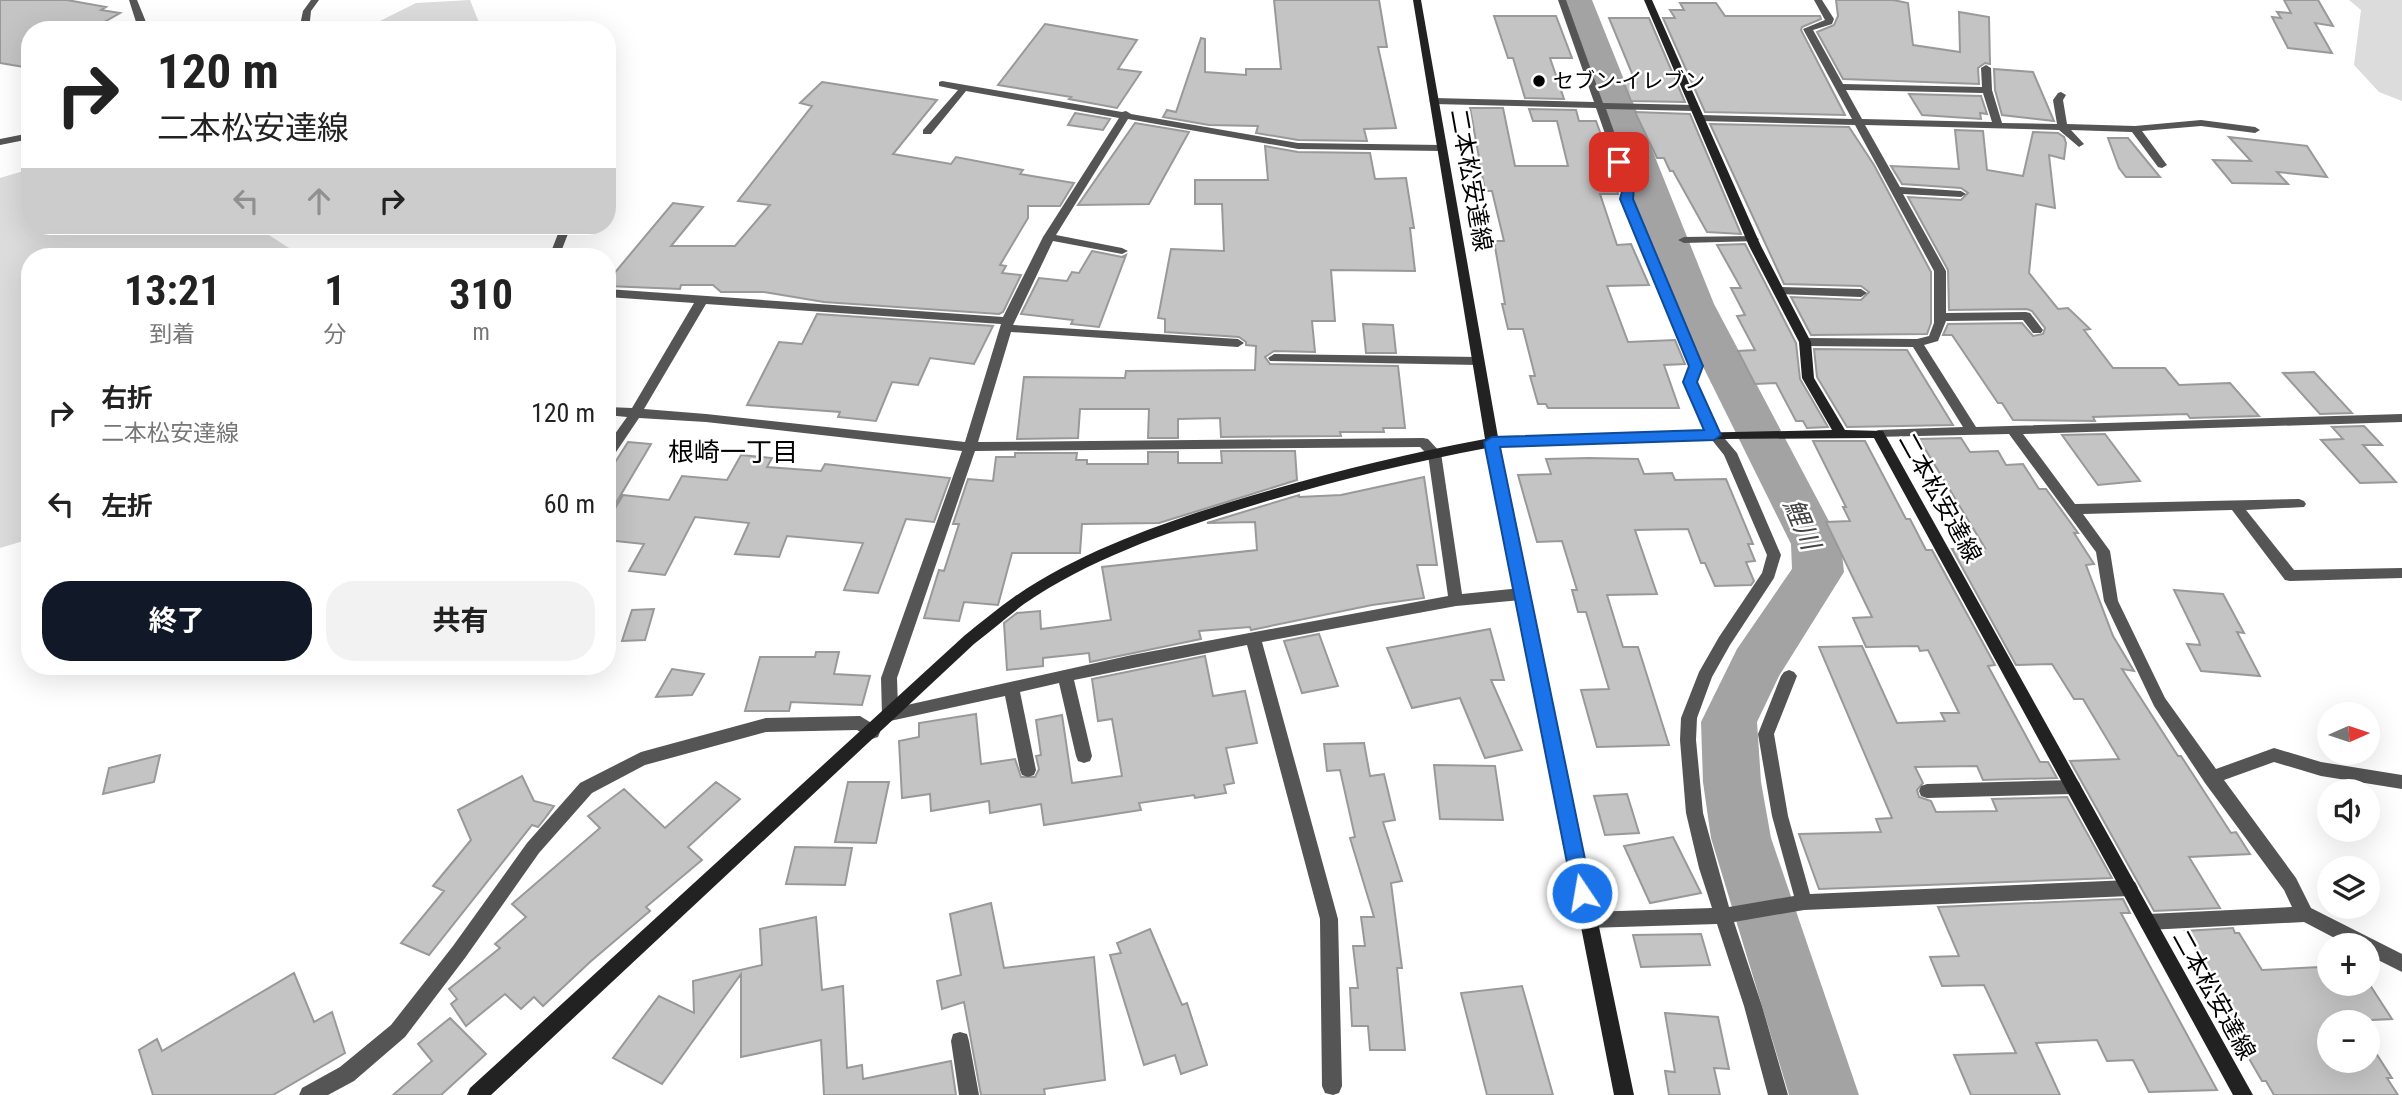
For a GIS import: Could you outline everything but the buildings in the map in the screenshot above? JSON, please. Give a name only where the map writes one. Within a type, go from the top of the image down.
[{"type":"street","points":[[133,0],[141,21]]},
{"type":"street","points":[[305,21],[306,11],[315,0]]},
{"type":"street","name":"二本松安達線","points":[[1417,0],[1492,442],[1718,435],[1878,434],[2243,1095]]},
{"type":"street","points":[[1562,0],[1602,105],[1629,188],[1626,199],[1651,239],[1696,366],[1690,382],[1730,453],[1774,555],[1769,574],[1720,651],[1690,714],[1689,784],[1704,854],[1730,916],[1744,977],[1778,1095]]},
{"type":"street","points":[[1648,0],[1753,239],[1805,342],[1808,378],[1841,434]]},
{"type":"street","points":[[1805,342],[1917,343],[1934,338],[1941,317],[1940,271],[1808,29],[1829,22],[1830,19],[1818,0]]},
{"type":"street","points":[[1986,68],[1986,90],[1997,124]]},
{"type":"street","points":[[942,84],[1298,146],[1442,148]]},
{"type":"street","points":[[927,132],[964,88]]},
{"type":"street","points":[[1840,88],[1986,90]]},
{"type":"street","points":[[2061,95],[2058,100],[2062,127],[2079,144]]},
{"type":"street","points":[[1434,101],[1631,106],[1698,113],[1858,121],[2062,127],[2135,129],[2201,123],[2255,130]]},
{"type":"street","points":[[890,715],[889,678],[970,447],[1006,325],[1020,291],[1049,237],[1126,114]]},
{"type":"street","points":[[2135,129],[2162,165]]},
{"type":"street","points":[[0,142],[21,138]]},
{"type":"street","points":[[1895,190],[1961,194]]},
{"type":"street","points":[[1049,237],[1122,251]]},
{"type":"street","points":[[1684,240],[1753,239]]},
{"type":"street","points":[[1779,291],[1861,293]]},
{"type":"street","points":[[616,293],[703,298],[1238,343]]},
{"type":"street","points":[[616,442],[636,413],[703,298]]},
{"type":"street","points":[[1941,317],[2026,316],[2036,330]]},
{"type":"street","points":[[1917,343],[1971,429]]},
{"type":"street","points":[[1274,358],[1478,361]]},
{"type":"street","points":[[616,412],[706,418],[970,447],[1423,442],[1434,453],[1456,600]]},
{"type":"street","points":[[1878,434],[1971,429],[2402,418]]},
{"type":"street","points":[[2013,430],[2103,551],[2111,601],[2138,663],[2160,702],[2211,778],[2290,884],[2305,914]]},
{"type":"street","points":[[477,1095],[969,640],[1020,600],[1082,565],[1174,525],[1289,489],[1434,453],[1492,442],[1624,1095]]},
{"type":"street","points":[[2072,509],[2299,504]]},
{"type":"street","points":[[2235,505],[2290,576],[2402,573]]},
{"type":"street","points":[[890,715],[1253,638],[1456,600],[1521,594]]},
{"type":"street","points":[[1253,638],[1329,919],[1332,1086]]},
{"type":"street","points":[[1065,676],[1084,756]]},
{"type":"street","points":[[1789,677],[1766,734],[1799,904]]},
{"type":"street","points":[[1012,688],[1028,770]]},
{"type":"street","points":[[309,1095],[347,1074],[398,1031],[533,848],[552,830],[586,788],[641,759],[766,725],[860,723],[872,732]]},
{"type":"street","points":[[2211,778],[2274,755],[2321,769],[2402,782]]},
{"type":"street","points":[[1927,791],[2073,787]]},
{"type":"street","points":[[1588,920],[1730,916],[1799,904],[2129,888]]},
{"type":"street","points":[[2148,922],[2305,914],[2343,933]]},
{"type":"street","points":[[2380,952],[2402,963]]},
{"type":"street","points":[[960,1041],[969,1095]]},
{"type":"shaded area","points":[[470,0],[478,21],[380,21],[416,3]]},
{"type":"shaded area","points":[[2349,0],[2402,0],[2402,101],[2379,92],[2354,65],[2361,10]]},
{"type":"shaded area","points":[[21,172],[21,235],[269,235],[289,248],[21,248],[21,542],[0,548],[0,178]]},
{"type":"waterway","name":"鯉川","points":[[1576,0],[1693,304],[1816,544],[1818,572],[1756,665],[1729,722],[1732,782],[1741,838],[1824,1095]]},
{"type":"place","name":"セブン-イレブン","points":[[1539,81]]},
{"type":"district","name":"根崎一丁目","points":[[733,452]]},
{"type":"route","points":[[1582,893],[1492,442],[1714,435],[1690,382],[1696,366],[1643,234],[1626,199],[1629,188],[1619,162]]}]
